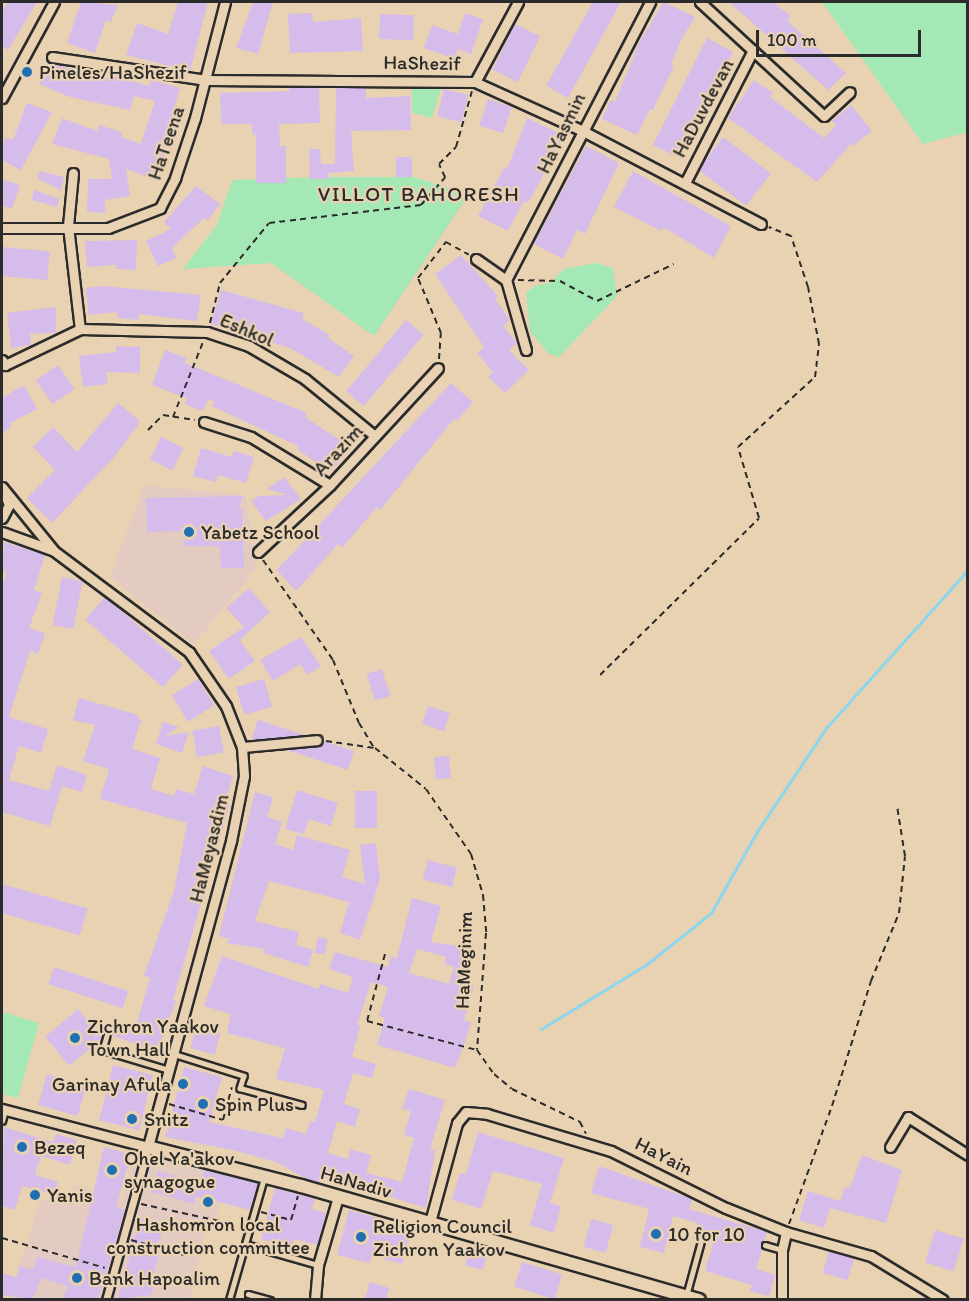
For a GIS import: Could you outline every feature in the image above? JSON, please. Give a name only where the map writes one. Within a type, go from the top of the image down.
[{"type":"street","points":[[2,98],[54,2]]},
{"type":"street","name":"HaTeena","points":[[2,228],[68,226],[108,228],[160,208],[175,178],[206,80],[225,2]]},
{"type":"street","points":[[475,82],[518,2]]},
{"type":"street","name":"HaYasmin","points":[[506,280],[581,130],[651,2]]},
{"type":"street","points":[[700,2],[824,116],[850,92]]},
{"type":"street","name":"HaDuvdevan","points":[[684,183],[753,50]]},
{"type":"street","name":"HaShezif","points":[[52,57],[206,80],[475,82],[581,130],[761,224]]},
{"type":"street","points":[[74,173],[68,226],[80,329]]},
{"type":"street","points":[[476,259],[506,280],[526,350]]},
{"type":"street","name":"Eshkol","points":[[2,360],[5,365],[80,329],[207,332],[249,346],[305,379],[375,436]]},
{"type":"street","name":"Arazim","points":[[258,552],[330,485],[438,368]]},
{"type":"street","points":[[204,422],[251,437],[330,485]]},
{"type":"street","points":[[2,518],[9,505],[3,489]]},
{"type":"street","name":"HaMeyasdim","points":[[3,489],[54,551],[189,652],[226,706],[242,747],[243,789],[106,1299]]},
{"type":"street","points":[[2,532],[54,551]]},
{"type":"street","points":[[242,747],[317,740]]},
{"type":"street","name":"HaNadiv","points":[[3,1109],[265,1181],[301,1186],[699,1299]]},
{"type":"street","name":"HaYain","points":[[430,1222],[457,1123],[466,1112],[487,1114],[591,1143],[786,1232],[871,1256],[943,1299]]},
{"type":"street","points":[[890,1147],[908,1117],[968,1155]]},
{"type":"street","points":[[315,1299],[318,1264],[338,1197]]},
{"type":"street","points":[[782,1299],[782,1250],[786,1232]]},
{"type":"lane","points":[[107,1036],[103,1050],[169,1070]]},
{"type":"lane","points":[[173,1054],[244,1076],[240,1088],[302,1106]]},
{"type":"lane","points":[[2,1121],[3,1109]]},
{"type":"lane","points":[[229,1299],[265,1181]]},
{"type":"lane","points":[[686,1296],[701,1241]]},
{"type":"lane","points":[[245,1244],[318,1264]]},
{"type":"lane","points":[[765,1245],[782,1250]]},
{"type":"lane","points":[[248,1294],[270,1299]]},
{"type":"path","points":[[173,417],[207,332],[220,283],[268,223],[421,205],[445,177],[439,164],[456,147],[475,82]]},
{"type":"path","points":[[600,675],[759,518],[738,447],[815,377],[819,344],[808,288],[791,236],[761,224]]},
{"type":"path","points":[[438,368],[441,333],[418,278],[446,242],[476,259]]},
{"type":"path","points":[[506,280],[560,281],[597,301],[674,264]]},
{"type":"path","points":[[147,430],[163,415],[204,422]]},
{"type":"path","points":[[258,552],[333,660],[359,723],[375,748]]},
{"type":"path","points":[[317,740],[375,748]]},
{"type":"path","name":"HaMeginim","points":[[375,748],[426,789],[471,854],[483,895],[486,933],[477,1050]]},
{"type":"path","points":[[786,1232],[832,1106],[871,981],[899,913],[905,856],[897,806]]},
{"type":"path","points":[[385,954],[367,1021],[477,1050],[494,1074],[512,1089],[580,1122],[591,1143]]},
{"type":"path","points":[[161,1101],[223,1120],[236,1073]]},
{"type":"path","points":[[255,1210],[291,1220],[301,1186]]},
{"type":"path","points":[[133,1201],[219,1221],[231,1228]]},
{"type":"path","points":[[123,1237],[184,1256]]},
{"type":"path","points":[[2,1238],[114,1270]]},
{"type":"shaded area","name":"Yabetz School","points":[[144,485],[246,495],[256,569],[194,644],[110,577]]},
{"type":"shaded area","points":[[136,1152],[219,1173],[212,1203],[220,1205],[211,1230],[206,1229],[190,1299],[9,1300],[40,1200],[63,1200],[74,1185],[122,1200]]},
{"type":"green space","points":[[822,2],[967,2],[967,132],[923,144]]},
{"type":"green space","points":[[442,85],[432,118],[412,113],[412,86]]},
{"type":"green space","points":[[413,177],[469,194],[374,336],[271,263],[183,269],[217,225],[232,180]]},
{"type":"green space","points":[[596,263],[613,268],[617,296],[559,357],[548,353],[530,331],[526,293],[535,286],[550,283],[564,269]]},
{"type":"green space","points":[[2,1012],[39,1023],[18,1098],[2,1094]]},
{"type":"building","points":[[8,2],[37,2],[8,50],[2,46],[2,12]]},
{"type":"building","points":[[81,2],[118,5],[111,22],[106,20],[95,53],[67,43]]},
{"type":"building","points":[[178,2],[208,2],[190,71],[126,55],[137,23],[168,34]]},
{"type":"building","points":[[253,2],[273,2],[258,54],[236,48]]},
{"type":"building","points":[[593,2],[621,2],[568,98],[546,86]]},
{"type":"building","points":[[664,2],[695,17],[681,40],[671,65],[674,66],[653,110],[650,109],[637,135],[602,119],[611,100],[615,102],[640,41]]},
{"type":"building","points":[[729,2],[773,2],[791,16],[787,21],[846,73],[828,90]]},
{"type":"building","points":[[312,13],[313,22],[361,18],[363,51],[290,53],[288,14]]},
{"type":"building","points":[[465,13],[483,19],[471,54],[458,49],[455,59],[424,48],[432,25],[458,34]]},
{"type":"building","points":[[380,14],[414,15],[413,40],[379,39]]},
{"type":"building","points":[[515,24],[540,36],[518,82],[493,70]]},
{"type":"building","points":[[707,38],[733,52],[706,110],[677,157],[653,145]]},
{"type":"building","points":[[49,63],[114,80],[115,76],[149,86],[151,80],[180,88],[172,115],[176,117],[157,180],[126,169],[130,196],[105,200],[105,213],[87,212],[88,179],[112,179],[109,159],[52,144],[62,118],[97,131],[99,125],[122,132],[121,137],[141,144],[155,101],[134,96],[130,110],[70,97],[39,84]]},
{"type":"building","points":[[754,80],[773,93],[770,97],[824,138],[836,125],[832,121],[851,105],[872,131],[853,146],[851,144],[817,182],[728,118]]},
{"type":"building","points":[[289,88],[319,88],[320,123],[279,124],[280,146],[286,146],[286,183],[256,183],[256,135],[252,135],[252,124],[221,124],[220,93],[289,91]]},
{"type":"building","points":[[336,88],[366,88],[366,98],[410,96],[411,130],[351,131],[354,171],[328,173],[328,179],[310,179],[309,149],[320,149],[321,164],[335,164]]},
{"type":"building","points":[[444,89],[468,95],[461,122],[437,116]]},
{"type":"building","points":[[488,99],[512,107],[503,133],[479,126]]},
{"type":"building","points":[[27,103],[52,112],[21,170],[2,160],[2,146],[6,137],[13,140]]},
{"type":"building","points":[[527,118],[565,136],[528,203],[524,201],[508,231],[478,216],[504,168],[507,169]]},
{"type":"building","points":[[723,137],[771,173],[746,206],[698,170]]},
{"type":"building","points":[[586,146],[619,163],[585,234],[577,230],[563,259],[534,244]]},
{"type":"building","points":[[396,157],[412,157],[412,177],[396,177]]},
{"type":"building","points":[[39,171],[64,177],[61,190],[38,179]]},
{"type":"building","points":[[633,171],[731,226],[714,258],[663,227],[661,231],[614,207]]},
{"type":"building","points":[[2,179],[20,185],[12,209],[2,206]]},
{"type":"building","points":[[196,186],[220,204],[208,220],[204,218],[172,248],[176,258],[158,266],[146,241],[171,229],[164,222]]},
{"type":"building","points":[[34,190],[59,199],[57,207],[32,200]]},
{"type":"building","points":[[137,240],[136,270],[116,269],[116,265],[87,267],[85,241]]},
{"type":"building","points":[[2,247],[50,251],[47,280],[2,276]]},
{"type":"building","points":[[461,255],[498,296],[495,299],[510,320],[503,326],[517,343],[509,350],[529,370],[505,393],[488,377],[493,372],[477,353],[484,347],[435,274]]},
{"type":"building","points":[[102,286],[201,295],[197,321],[139,314],[138,320],[117,318],[117,312],[89,315],[86,288]]},
{"type":"building","points":[[221,290],[304,313],[302,319],[330,335],[328,338],[354,356],[339,377],[290,348],[211,324]]},
{"type":"building","points":[[56,307],[56,333],[30,334],[31,345],[11,348],[7,313]]},
{"type":"building","points":[[406,320],[424,335],[364,406],[346,391]]},
{"type":"building","points":[[116,346],[140,347],[140,373],[106,372],[108,384],[83,387],[79,356],[116,352]]},
{"type":"building","points":[[165,350],[187,358],[185,363],[307,413],[305,417],[352,448],[330,472],[297,449],[298,446],[212,406],[214,401],[208,399],[203,411],[184,404],[187,398],[152,385]]},
{"type":"building","points":[[58,365],[75,389],[53,404],[36,380]]},
{"type":"building","points":[[451,383],[473,402],[457,421],[454,419],[380,510],[377,507],[342,548],[338,544],[296,591],[277,570]]},
{"type":"building","points":[[24,385],[37,409],[10,423],[12,426],[2,434],[2,398]]},
{"type":"building","points":[[118,403],[139,420],[138,425],[114,457],[52,523],[27,498],[55,470],[33,447],[53,427],[77,452]]},
{"type":"building","points":[[161,437],[183,448],[173,470],[150,459]]},
{"type":"building","points":[[201,448],[232,457],[234,451],[254,457],[246,483],[218,475],[216,482],[193,476]]},
{"type":"building","points":[[284,477],[301,499],[266,521],[251,501],[259,496],[288,495],[267,489]]},
{"type":"building","points":[[243,496],[238,511],[242,508],[244,568],[221,568],[220,546],[184,546],[183,531],[147,532],[146,498]]},
{"type":"building","points":[[4,542],[45,555],[34,590],[42,593],[29,628],[45,633],[38,654],[30,651],[9,717],[48,729],[41,753],[19,746],[9,780],[49,791],[57,765],[87,775],[82,792],[62,786],[50,826],[2,812],[2,587],[7,572],[2,570]]},
{"type":"building","points":[[62,577],[83,581],[73,629],[53,625]]},
{"type":"building","points":[[249,588],[270,612],[240,640],[255,661],[229,679],[209,651],[244,627],[226,608]]},
{"type":"building","points":[[105,597],[183,665],[163,687],[85,620]]},
{"type":"building","points":[[301,637],[321,666],[308,675],[300,664],[273,681],[260,660]]},
{"type":"building","points":[[382,669],[390,696],[375,700],[367,674]]},
{"type":"building","points":[[198,679],[214,705],[188,722],[172,695]]},
{"type":"building","points":[[264,679],[272,707],[244,715],[236,687]]},
{"type":"building","points":[[79,698],[135,714],[141,720],[132,749],[160,758],[151,789],[174,796],[176,789],[194,794],[203,766],[233,776],[225,803],[230,804],[173,1000],[176,1001],[157,1052],[111,1035],[114,1025],[133,1031],[139,1016],[150,978],[144,976],[174,891],[187,823],[100,799],[109,769],[83,761],[95,725],[73,720]]},
{"type":"building","points":[[428,706],[450,713],[444,731],[422,724]]},
{"type":"building","points":[[258,720],[354,751],[348,770],[252,739]]},
{"type":"building","points":[[163,722],[179,727],[165,736],[189,732],[182,753],[156,744]]},
{"type":"building","points":[[219,726],[224,753],[197,757],[192,731]]},
{"type":"building","points":[[449,756],[451,778],[436,779],[434,757]]},
{"type":"building","points":[[297,790],[338,803],[331,826],[309,819],[304,834],[285,829]]},
{"type":"building","points":[[355,791],[377,791],[377,828],[355,828]]},
{"type":"building","points":[[255,792],[273,797],[267,817],[282,822],[275,844],[293,850],[297,835],[350,850],[342,877],[365,884],[360,845],[376,843],[380,879],[360,940],[340,933],[349,902],[269,881],[255,921],[299,932],[296,945],[313,950],[308,967],[263,953],[264,949],[227,943],[229,939],[219,936]]},
{"type":"building","points":[[428,860],[457,868],[452,887],[423,879]]},
{"type":"building","points":[[2,884],[88,909],[80,935],[2,913]]},
{"type":"building","points":[[412,898],[441,906],[431,942],[471,948],[461,981],[474,985],[464,1020],[471,1022],[466,1039],[455,1068],[377,1045],[385,1018],[379,1016],[388,987],[371,982],[357,1025],[360,1026],[352,1057],[376,1064],[372,1078],[353,1073],[344,1104],[360,1109],[355,1127],[337,1121],[328,1153],[348,1159],[350,1149],[371,1155],[366,1173],[402,1182],[414,1138],[404,1135],[411,1111],[402,1109],[409,1089],[445,1100],[430,1149],[435,1150],[426,1208],[331,1178],[320,1178],[319,1183],[276,1162],[233,1150],[165,1137],[184,1067],[222,1077],[209,1122],[283,1138],[286,1128],[306,1134],[310,1121],[315,1122],[324,1090],[276,1079],[285,1048],[227,1033],[231,1014],[204,1006],[222,956],[319,989],[320,984],[348,993],[353,977],[329,969],[335,952],[388,967],[391,956],[397,958]],"holes":[[[417,949],[446,957],[444,964],[454,967],[449,984],[409,973]]]},
{"type":"building","points":[[318,937],[328,939],[325,955],[315,953]]},
{"type":"building","points":[[54,967],[128,991],[123,1008],[48,984]]},
{"type":"building","name":"Zichron Yaakov Town Hall","points":[[78,1009],[102,1038],[69,1066],[45,1037]]},
{"type":"building","points":[[196,1027],[220,1033],[215,1054],[191,1048]]},
{"type":"building","points":[[113,1065],[153,1075],[139,1130],[99,1120]]},
{"type":"building","points":[[47,1074],[86,1085],[78,1116],[38,1105]]},
{"type":"building","points":[[4,1127],[53,1142],[56,1134],[77,1140],[70,1165],[41,1156],[35,1175],[58,1182],[54,1195],[22,1186],[15,1210],[2,1206]]},
{"type":"building","points":[[478,1132],[564,1158],[550,1203],[561,1206],[554,1233],[530,1225],[542,1184],[493,1171],[481,1209],[452,1200],[460,1173],[466,1174]]},
{"type":"building","points":[[104,1147],[131,1154],[116,1207],[125,1210],[98,1299],[63,1299],[68,1286],[41,1278],[33,1299],[2,1295],[2,1273],[16,1277],[20,1266],[33,1270],[37,1257],[76,1267]]},
{"type":"building","points":[[862,1155],[902,1170],[886,1223],[830,1208],[824,1228],[799,1220],[808,1191],[840,1201],[845,1187],[850,1188]]},
{"type":"building","points":[[599,1166],[692,1199],[689,1209],[767,1232],[756,1269],[775,1275],[769,1296],[750,1291],[752,1285],[705,1271],[713,1244],[703,1237],[693,1238],[698,1223],[673,1216],[664,1253],[640,1247],[649,1209],[591,1193]]},
{"type":"building","points":[[205,1170],[258,1183],[250,1210],[195,1196],[194,1204],[152,1192],[158,1171],[201,1183]]},
{"type":"building","points":[[275,1188],[315,1199],[312,1209],[326,1213],[317,1245],[294,1239],[291,1248],[261,1239]]},
{"type":"building","points":[[349,1210],[381,1219],[379,1226],[410,1235],[402,1264],[372,1256],[370,1263],[337,1255]]},
{"type":"building","points":[[140,1218],[164,1225],[155,1254],[159,1255],[152,1278],[156,1280],[151,1295],[118,1299]]},
{"type":"building","points":[[591,1219],[613,1225],[606,1253],[583,1247]]},
{"type":"building","points":[[935,1230],[964,1239],[954,1271],[925,1263]]},
{"type":"building","points":[[469,1250],[487,1254],[483,1270],[465,1266]]},
{"type":"building","points":[[829,1251],[854,1258],[848,1280],[823,1273]]},
{"type":"building","points":[[522,1262],[562,1274],[555,1299],[514,1287]]},
{"type":"building","points":[[370,1282],[389,1288],[386,1299],[365,1299]]},
{"type":"waterway","points":[[541,1029],[647,964],[711,913],[758,830],[826,728],[968,570]]},
{"type":"place","name":"Pineles/HaShezif","points":[[27,72]]},
{"type":"place","name":"Yabetz School","points":[[189,532]]},
{"type":"place","name":"Zichron Yaakov Town Hall","points":[[75,1038]]},
{"type":"place","name":"Garinay Afula","points":[[183,1084]]},
{"type":"place","name":"Spin Plus","points":[[203,1104]]},
{"type":"place","name":"Snitz","points":[[132,1119]]},
{"type":"place","name":"Bezeq","points":[[22,1147]]},
{"type":"place","name":"Ohel Ya'akov synagogue","points":[[112,1170]]},
{"type":"place","name":"Yanis","points":[[35,1195]]},
{"type":"place","name":"Hashomron local construction committee","points":[[208,1202]]},
{"type":"place","name":"10 for 10","points":[[656,1234]]},
{"type":"place","name":"Religion Council Zichron Yaakov","points":[[361,1237]]},
{"type":"place","name":"Bank Hapoalim","points":[[77,1278]]},
{"type":"district","name":"VILLOT BAHORESH","points":[[419,194]]}]
